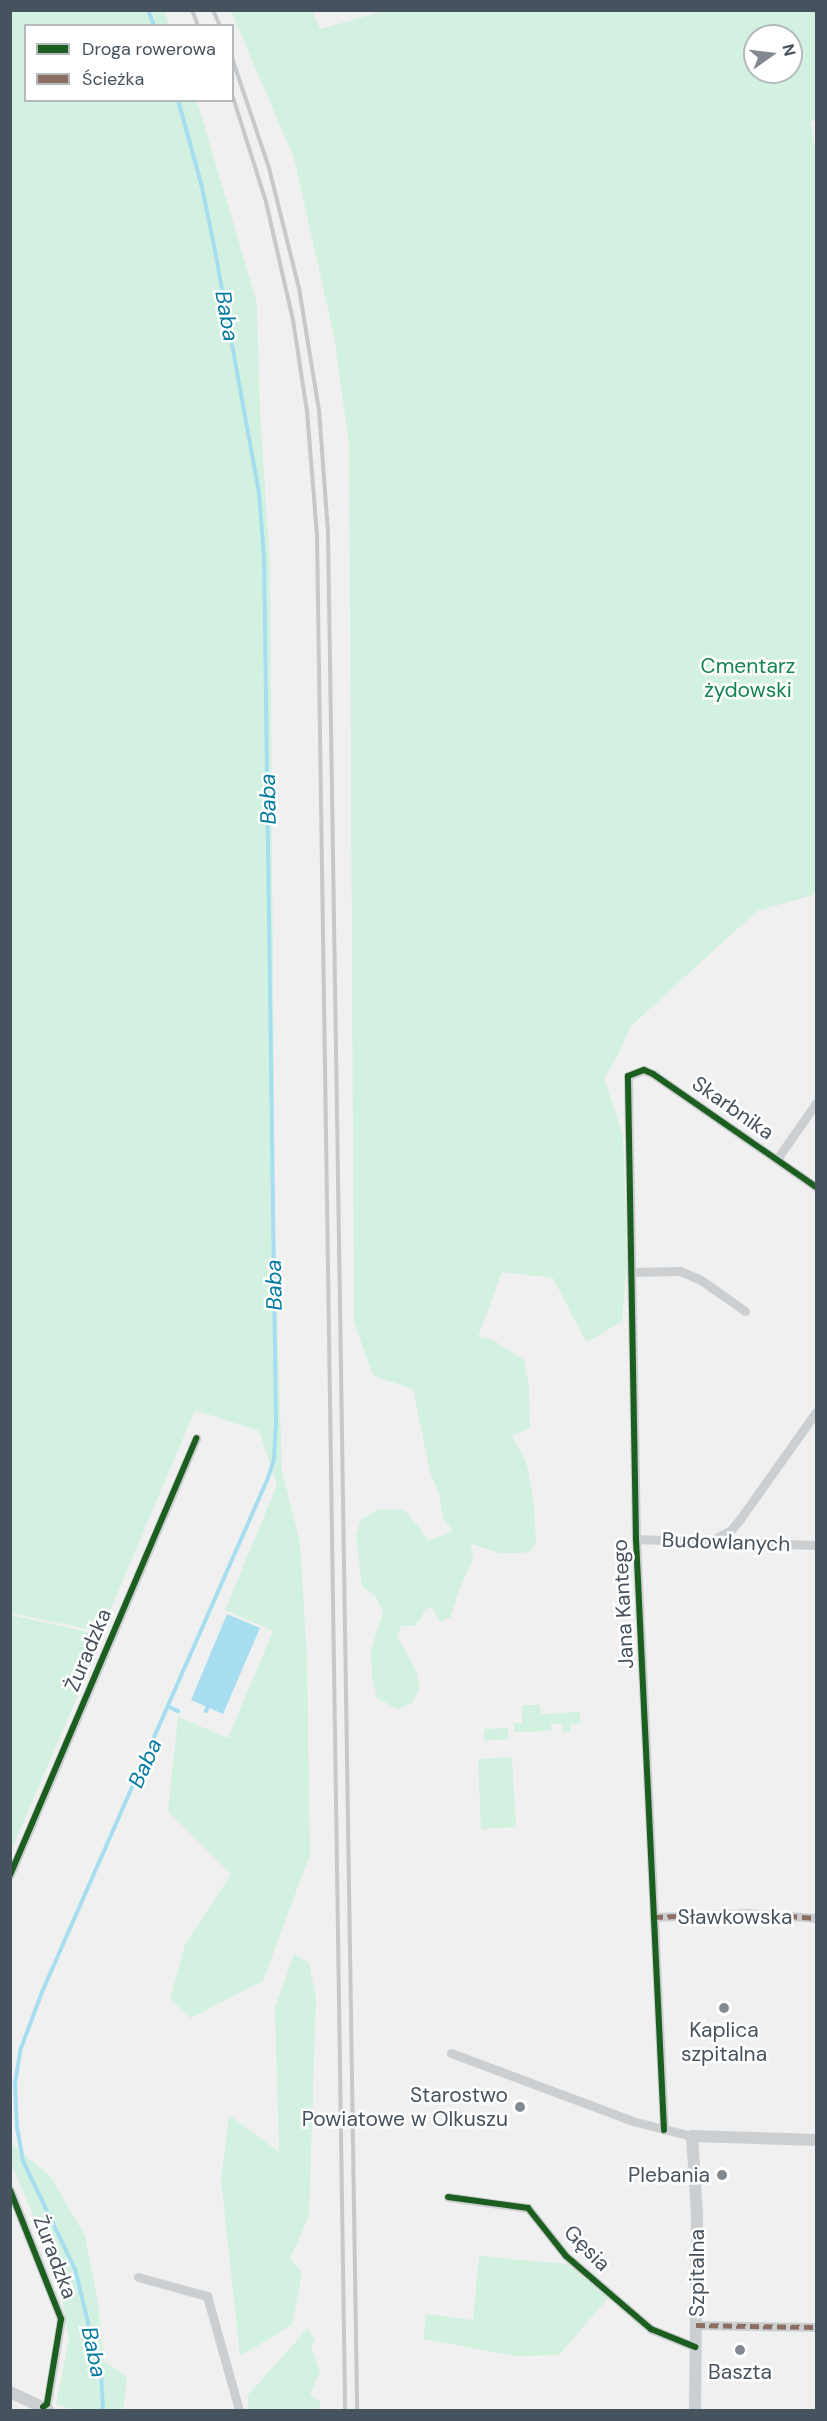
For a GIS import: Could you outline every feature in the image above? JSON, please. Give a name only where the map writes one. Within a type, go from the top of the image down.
[{"type":"street","name":"Skarbnika","points":[[628,1076],[644,1070],[654,1074],[816,1187]]},
{"type":"street","name":"Jana Kantego","points":[[628,1076],[636,1539],[664,2130]]},
{"type":"street","points":[[777,1159],[816,1103]]},
{"type":"street","points":[[631,1272],[662,1270],[691,1275],[745,1311]]},
{"type":"street","points":[[709,1541],[730,1531],[740,1519],[816,1412]]},
{"type":"street","name":"Żuradzka","points":[[10,1875],[196,1438]]},
{"type":"street","name":"Budowlanych","points":[[636,1539],[816,1545]]},
{"type":"street","name":"Sławkowska","points":[[654,1917],[748,1913],[816,1918]]},
{"type":"street","points":[[451,2053],[664,2130],[692,2136],[816,2140]]},
{"type":"street","name":"Szpitalna","points":[[692,2136],[697,2215],[695,2410]]},
{"type":"street","name":"Żuradzka","points":[[10,2190],[53,2292],[61,2319],[45,2409],[10,2392]]},
{"type":"street","name":"Gęsia","points":[[448,2197],[528,2208],[566,2256],[651,2329],[695,2347]]},
{"type":"street","points":[[138,2277],[207,2296],[239,2410]]},
{"type":"street","points":[[696,2325],[816,2327]]},
{"type":"green space","name":"Cmentarz żydowski","points":[[388,10],[816,11],[816,120],[810,122],[816,151],[816,890],[813,895],[757,911],[631,1026],[617,1057],[604,1078],[623,1135],[627,1262],[622,1322],[586,1342],[553,1278],[502,1272],[478,1337],[493,1340],[524,1360],[529,1387],[530,1428],[512,1436],[526,1462],[529,1475],[534,1504],[536,1543],[530,1551],[523,1553],[500,1553],[471,1544],[473,1559],[459,1590],[451,1617],[440,1622],[432,1607],[424,1610],[422,1617],[414,1626],[401,1626],[397,1635],[417,1673],[420,1688],[412,1703],[397,1709],[377,1698],[372,1676],[371,1650],[383,1612],[376,1597],[362,1586],[356,1535],[361,1520],[378,1509],[405,1510],[429,1541],[453,1531],[443,1518],[439,1494],[430,1472],[413,1389],[373,1376],[354,1322],[349,445],[334,336],[294,158],[231,11],[313,11],[320,29]]},
{"type":"green space","points":[[10,11],[164,11],[170,24],[24,24],[24,102],[197,102],[257,303],[260,412],[270,563],[275,1244],[282,1471],[300,1542],[307,1658],[310,1854],[263,1981],[191,2018],[170,1999],[185,1945],[231,1874],[168,1811],[178,1717],[228,1738],[273,1631],[225,1610],[277,1485],[259,1431],[195,1410],[101,1632],[11,1613]]},
{"type":"green space","points":[[11,1615],[101,1635],[98,1648],[11,1851]]},
{"type":"green space","points":[[522,1705],[540,1705],[541,1714],[580,1712],[581,1723],[571,1724],[570,1732],[563,1733],[562,1723],[551,1724],[551,1731],[514,1732],[514,1723],[522,1723]]},
{"type":"green space","points":[[508,1728],[509,1739],[484,1741],[484,1729]]},
{"type":"green space","points":[[512,1757],[516,1827],[481,1829],[478,1759]]},
{"type":"green space","points":[[294,1954],[309,1963],[316,1998],[309,2216],[290,2259],[302,2272],[292,2325],[240,2356],[221,2180],[229,2115],[279,2152],[275,2008]]},
{"type":"green space","points":[[12,2144],[51,2177],[85,2236],[98,2302],[104,2361],[127,2377],[123,2410],[73,2410],[56,2404],[69,2340],[58,2276],[11,2162]]},
{"type":"green space","points":[[479,2256],[567,2264],[608,2298],[559,2355],[516,2356],[423,2339],[426,2314],[473,2320]]},
{"type":"green space","points":[[308,2328],[315,2341],[311,2346],[320,2372],[310,2394],[321,2402],[319,2410],[248,2410],[248,2395]]},
{"type":"water","points":[[227,1614],[260,1628],[223,1714],[191,1700]]},
{"type":"waterway","name":"Baba","points":[[148,10],[153,24]]},
{"type":"waterway","name":"Baba","points":[[103,2410],[101,2377],[75,2269],[23,2161],[17,2128],[15,2084],[21,2048],[42,1992],[268,1478],[274,1459],[276,1426],[264,557],[259,493],[215,250],[201,183],[179,102]]},
{"type":"waterway","points":[[169,1707],[178,1711]]},
{"type":"waterway","points":[[206,1711],[208,1707]]},
{"type":"railway","points":[[192,10],[197,24]]},
{"type":"railway","points":[[213,10],[219,24]]},
{"type":"railway","points":[[234,64],[269,168],[299,288],[319,410],[328,534],[357,2410]]},
{"type":"railway","points":[[234,100],[266,202],[293,320],[307,411],[317,535],[345,2410]]},
{"type":"marked path","points":[[654,1917],[748,1913],[816,1918]]},
{"type":"marked path","points":[[696,2325],[816,2327]]},
{"type":"cycle path","points":[[664,2130],[636,1539],[628,1076],[644,1070],[653,1074],[816,1187]]},
{"type":"cycle path","points":[[10,1875],[196,1438]]},
{"type":"cycle path","points":[[10,2190],[61,2319],[47,2404],[43,2407]]},
{"type":"cycle path","points":[[448,2197],[528,2208],[566,2256],[651,2329],[695,2347]]},
{"type":"place","name":"Kaplica szpitalna","points":[[724,2008]]},
{"type":"place","name":"Starostwo Powiatowe w Olkuszu","points":[[520,2107]]},
{"type":"place","name":"Plebania","points":[[722,2175]]},
{"type":"place","name":"Baszta","points":[[740,2350]]}]
